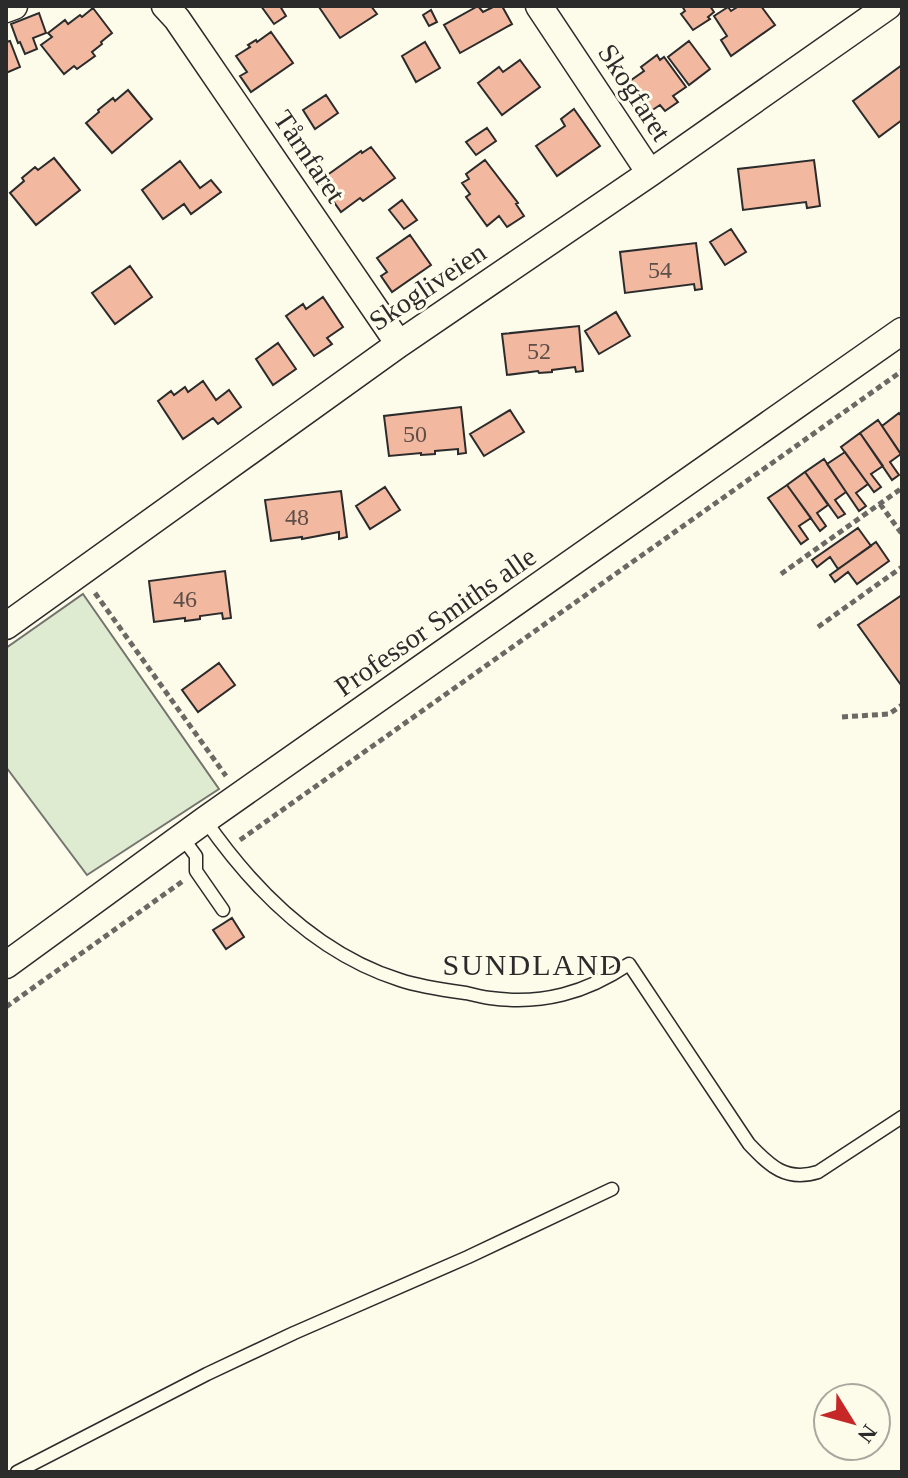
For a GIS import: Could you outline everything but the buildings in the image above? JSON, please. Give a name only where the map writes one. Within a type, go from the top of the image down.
[{"type":"street","points":[[6,9],[14,6]]},
{"type":"street","name":"Tårnfaret","points":[[165,6],[177,19],[399,344]]},
{"type":"street","name":"Skogfaret","points":[[539,6],[650,173]]},
{"type":"street","name":"Skogliveien","points":[[6,626],[399,344],[888,6]]},
{"type":"street","name":"Professor Smiths alle","points":[[6,965],[205,820],[902,331]]},
{"type":"lane","points":[[205,820],[254,883],[281,909],[314,935],[370,969],[401,981],[489,998],[555,998],[592,985],[629,964],[749,1144],[765,1161],[785,1174],[802,1177],[818,1172],[902,1117]]},
{"type":"lane","points":[[182,837],[196,856],[196,871],[223,910]]},
{"type":"lane","points":[[17,1472],[231,1362],[612,1189]]},
{"type":"path","points":[[226,850],[902,371]]},
{"type":"path","points":[[781,574],[902,488]]},
{"type":"path","points":[[880,504],[902,534]]},
{"type":"path","points":[[818,627],[902,567]]},
{"type":"path","points":[[80,572],[241,796]]},
{"type":"path","points":[[842,717],[889,714],[902,705]]},
{"type":"path","points":[[6,1007],[196,871]]},
{"type":"green space","points":[[83,594],[219,789],[87,875],[6,767],[6,648]]},
{"type":"district","name":"SUNDLAND","points":[[533,965]]}]
